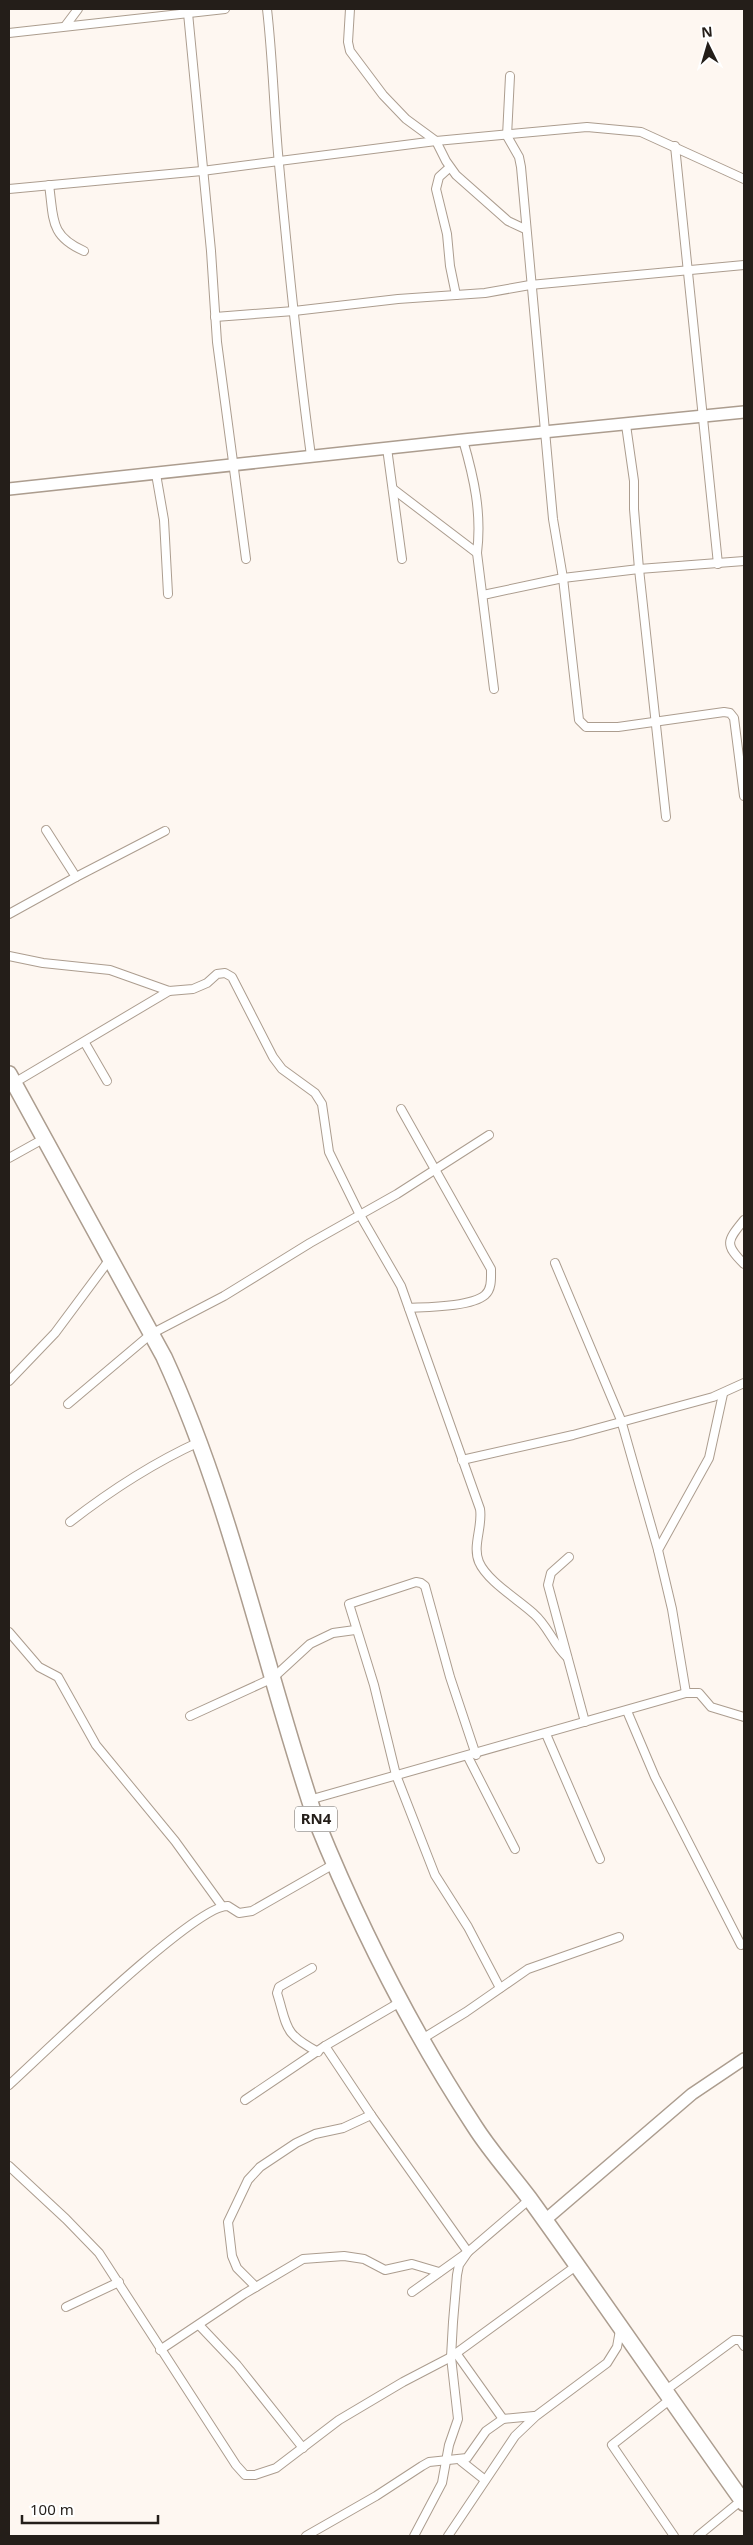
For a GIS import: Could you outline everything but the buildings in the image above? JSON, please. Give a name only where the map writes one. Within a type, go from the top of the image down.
[{"type":"highway","name":"RN4","points":[[11,1079],[151,1334],[185,1402],[229,1530],[309,1800],[334,1864],[402,2001],[422,2039],[476,2128],[530,2199],[744,2500]]},
{"type":"street","points":[[66,25],[78,9]]},
{"type":"street","points":[[9,33],[66,25],[225,9]]},
{"type":"street","points":[[268,9],[279,162],[311,456]]},
{"type":"street","points":[[350,9],[348,42],[355,60],[406,119],[436,141],[450,168],[508,221],[525,230]]},
{"type":"street","points":[[188,13],[215,318],[232,465],[246,559]]},
{"type":"street","points":[[510,76],[507,136],[519,157],[553,519],[563,578],[579,720],[586,727],[618,727],[730,713],[734,718],[744,796]]},
{"type":"street","points":[[9,189],[202,171],[436,141],[608,127],[641,132],[744,179]]},
{"type":"street","points":[[675,146],[718,564]]},
{"type":"street","points":[[450,168],[439,177],[436,189],[448,234],[450,266],[456,295]]},
{"type":"street","points":[[49,185],[54,227],[70,245],[84,250]]},
{"type":"street","points":[[215,318],[398,299],[485,293],[530,285],[689,272],[744,265]]},
{"type":"street","points":[[9,489],[744,412]]},
{"type":"street","points":[[626,425],[634,481],[634,509],[639,569],[666,817]]},
{"type":"street","points":[[463,440],[477,497],[479,526],[477,554],[494,689]]},
{"type":"street","points":[[388,448],[402,559]]},
{"type":"street","points":[[156,474],[164,520],[168,594]]},
{"type":"street","points":[[393,488],[477,554]]},
{"type":"street","points":[[483,595],[563,578],[639,569],[744,561]]},
{"type":"street","points":[[46,830],[76,877]]},
{"type":"street","points":[[9,914],[165,831]]},
{"type":"street","points":[[9,956],[43,963],[110,970],[169,991],[194,989],[207,983],[217,974],[225,973],[232,976],[273,1058],[282,1069],[315,1093],[322,1104],[329,1152],[360,1215],[389,1263],[409,1308],[482,1519],[478,1544],[479,1562],[506,1592],[534,1614],[567,1656]]},
{"type":"street","points":[[11,1079],[85,1042],[169,991]]},
{"type":"street","points":[[85,1042],[107,1081]]},
{"type":"street","points":[[401,1108],[491,1269],[490,1281],[484,1296],[447,1306],[409,1308]]},
{"type":"street","points":[[68,1404],[151,1334],[224,1296],[436,1169],[489,1135]]},
{"type":"street","points":[[9,1158],[44,1138]]},
{"type":"street","points":[[744,1220],[730,1237],[729,1244],[732,1251],[744,1264]]},
{"type":"street","points":[[9,1381],[55,1333],[110,1259]]},
{"type":"street","points":[[555,1263],[621,1420],[658,1550],[672,1609],[686,1693]]},
{"type":"street","points":[[462,1460],[573,1435],[621,1420],[723,1394],[744,1383]]},
{"type":"street","points":[[658,1550],[709,1458],[723,1394]]},
{"type":"street","points":[[70,1522],[123,1484],[170,1456],[199,1442]]},
{"type":"street","points":[[569,1557],[551,1573],[548,1585],[585,1722]]},
{"type":"street","points":[[500,1988],[468,1927],[435,1875],[396,1775],[374,1685],[355,1630],[349,1604],[416,1582],[425,1586],[472,1756],[515,1849]]},
{"type":"street","points":[[190,1716],[273,1678],[310,1644],[334,1634],[355,1630]]},
{"type":"street","points":[[9,1632],[40,1667],[58,1677],[96,1745],[175,1841],[222,1906]]},
{"type":"street","points":[[309,1800],[472,1756],[686,1693],[699,1693],[711,1707],[744,1716]]},
{"type":"street","points":[[627,1711],[655,1777],[740,1945]]},
{"type":"street","points":[[546,1734],[600,1859]]},
{"type":"street","points":[[9,2085],[167,1941],[222,1906],[228,1906],[239,1913],[252,1911],[334,1864]]},
{"type":"street","points":[[422,2039],[466,2012],[528,1969],[619,1937]]},
{"type":"street","points":[[312,1968],[279,1987],[277,1993],[286,2026],[292,2035],[318,2052]]},
{"type":"street","points":[[244,2100],[326,2046],[402,2001]]},
{"type":"street","points":[[326,2046],[371,2115],[468,2252]]},
{"type":"street","points":[[544,2221],[692,2094],[744,2059]]},
{"type":"street","points":[[256,2287],[237,2268],[232,2256],[228,2222],[248,2180],[260,2167],[296,2143],[315,2134],[343,2128],[371,2115]]},
{"type":"street","points":[[9,2166],[66,2219],[99,2254],[160,2350],[236,2465],[245,2475],[255,2475],[276,2468],[339,2420],[403,2382],[454,2355],[576,2266]]},
{"type":"street","points":[[412,2292],[468,2252],[530,2199]]},
{"type":"street","points":[[414,2536],[442,2483],[446,2461],[458,2420],[454,2355],[457,2275],[459,2265],[468,2252]]},
{"type":"street","points":[[160,2350],[297,2262],[318,2257],[364,2259],[385,2270],[412,2264],[439,2272]]},
{"type":"street","points":[[66,2307],[118,2282]]},
{"type":"street","points":[[198,2325],[237,2364],[303,2448]]},
{"type":"street","points":[[448,2536],[515,2436],[536,2416],[607,2363],[617,2347],[620,2328]]},
{"type":"street","points":[[674,2536],[612,2445],[734,2340],[740,2340],[744,2346]]},
{"type":"street","points":[[454,2355],[503,2418]]},
{"type":"street","points":[[306,2536],[376,2496],[430,2462],[461,2461],[470,2455],[486,2431],[503,2418],[517,2419],[536,2416]]},
{"type":"street","points":[[461,2461],[485,2480]]},
{"type":"street","points":[[698,2536],[744,2500]]}]
